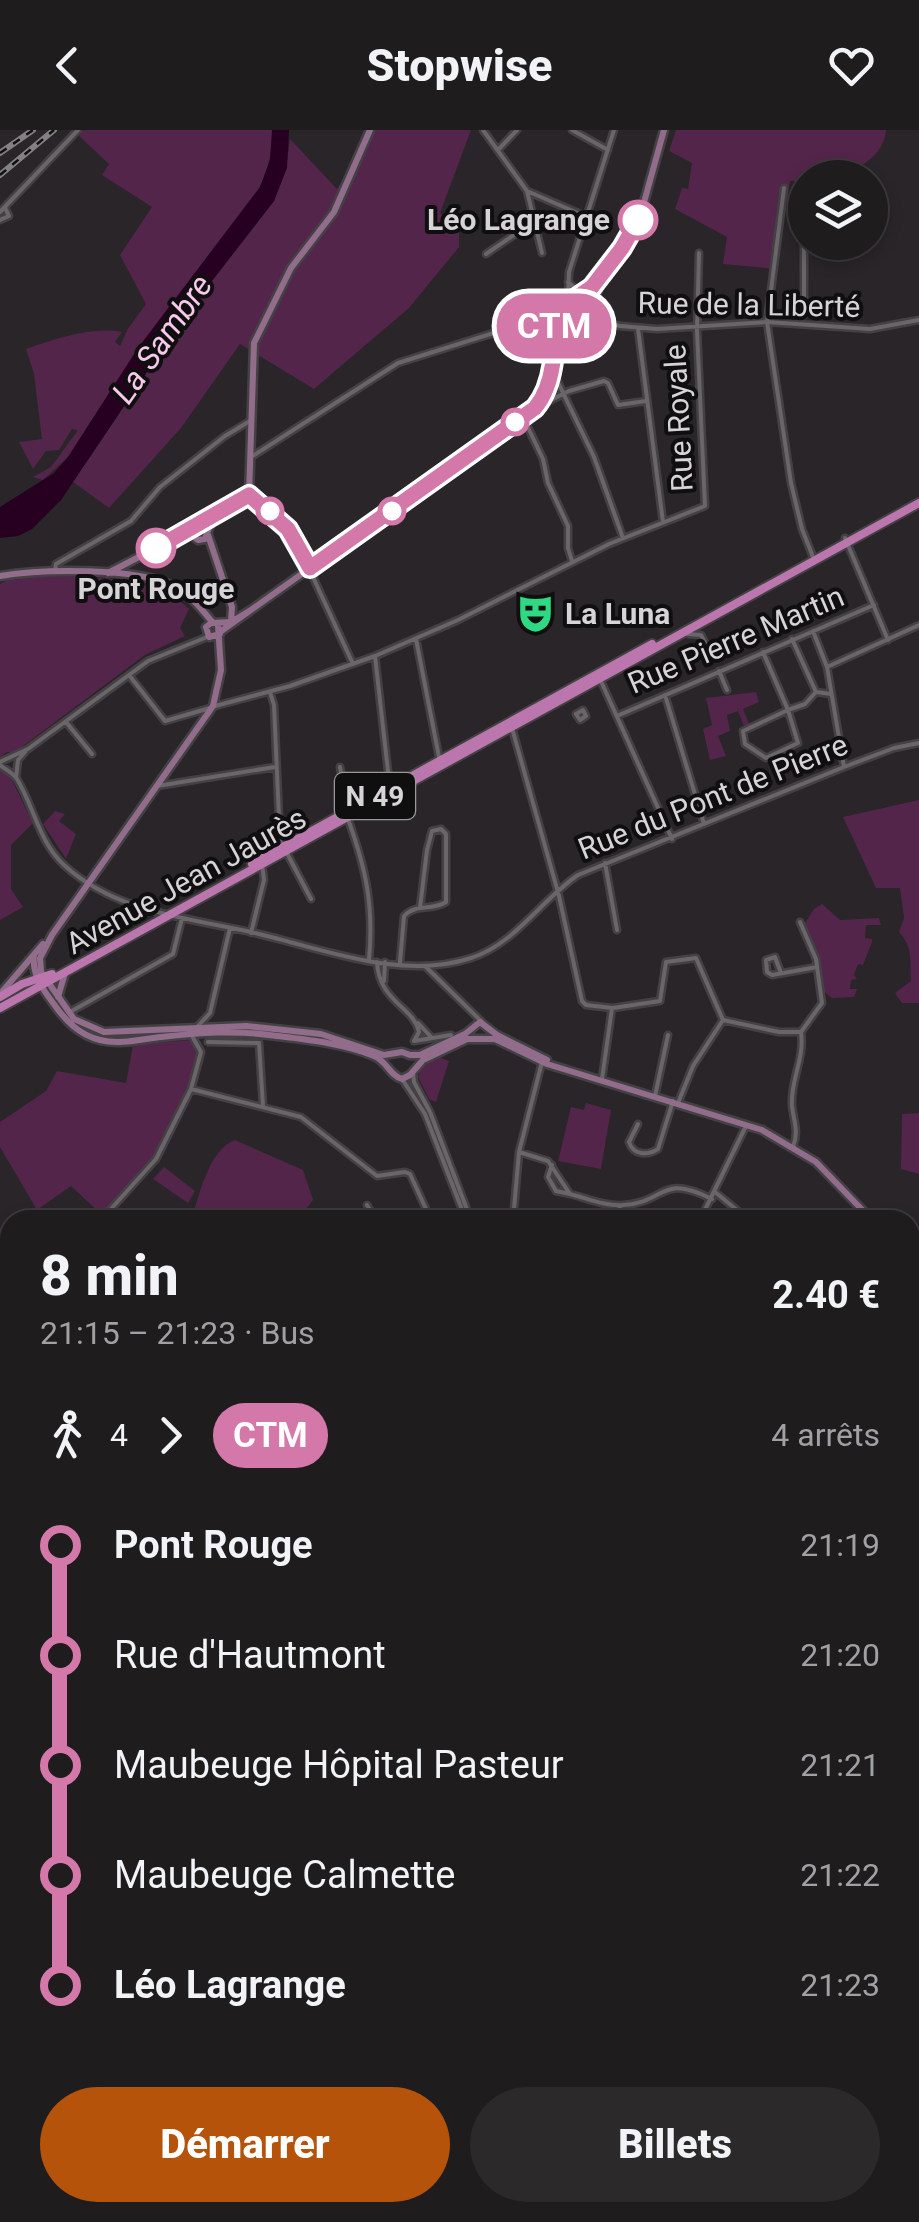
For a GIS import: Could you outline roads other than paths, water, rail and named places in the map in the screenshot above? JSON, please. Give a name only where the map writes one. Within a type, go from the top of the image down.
[{"type":"main road","name":"Avenue Jean Jaurès","points":[[0,1008],[919,500]]},
{"type":"main road","name":"Avenue Jean Jaurès","points":[[347,814],[814,558]]},
{"type":"main road","name":"Avenue Jean Jaurès","points":[[0,996],[43,984],[65,973],[285,849]]},
{"type":"street","points":[[0,220],[9,216],[2,210],[78,130]]},
{"type":"street","points":[[249,495],[254,344],[291,268],[329,222],[370,130]]},
{"type":"street","points":[[483,130],[527,191],[542,253]]},
{"type":"street","points":[[498,150],[517,130]]},
{"type":"street","points":[[572,130],[608,150]]},
{"type":"street","points":[[568,301],[568,281],[614,130]]},
{"type":"street","points":[[535,408],[545,393],[557,336],[566,322],[594,300],[641,213],[664,130]]},
{"type":"street","points":[[784,188],[767,322],[791,483],[814,558]]},
{"type":"street","points":[[527,191],[587,216]]},
{"type":"street","points":[[486,254],[533,222]]},
{"type":"street","name":"Rue Royale","points":[[663,523],[705,506],[697,327],[700,253]]},
{"type":"street","points":[[804,260],[804,315]]},
{"type":"street","points":[[607,270],[586,291],[568,301],[555,317],[552,369],[594,456],[623,538]]},
{"type":"street","points":[[568,281],[594,300]]},
{"type":"street","name":"Rue de la Liberté","points":[[594,300],[592,314],[597,322],[638,329],[767,322],[870,329],[919,320]]},
{"type":"street","points":[[578,316],[597,322]]},
{"type":"street","points":[[251,457],[398,363],[507,327],[555,317],[566,322]]},
{"type":"street","points":[[129,674],[165,721],[228,704],[416,640],[572,562],[663,523],[638,329]]},
{"type":"street","points":[[213,630],[256,608],[535,408],[562,394],[606,382],[618,405],[646,401]]},
{"type":"street","points":[[545,393],[562,394]]},
{"type":"street","points":[[524,416],[568,526],[572,562]]},
{"type":"street","points":[[55,571],[56,564],[131,521],[160,487],[250,421]]},
{"type":"street","points":[[249,495],[288,529],[353,664]]},
{"type":"street","points":[[107,574],[178,536],[200,532],[214,516],[249,495]]},
{"type":"street","points":[[200,532],[232,607],[231,622]]},
{"type":"street","points":[[845,540],[888,640]]},
{"type":"street","points":[[134,560],[136,576]]},
{"type":"street","points":[[0,575],[55,571],[160,580],[195,602],[213,630],[221,658],[212,707],[52,935],[0,996]]},
{"type":"street","name":"Rue Pierre Martin","points":[[617,716],[874,605]]},
{"type":"street","points":[[14,774],[17,759],[28,749],[129,674],[256,608]]},
{"type":"street","points":[[827,667],[919,625]]},
{"type":"street","points":[[685,631],[701,636],[706,645]]},
{"type":"street","points":[[813,631],[827,667],[844,767]]},
{"type":"street","points":[[416,640],[441,763]]},
{"type":"street","points":[[792,640],[816,692]]},
{"type":"street","points":[[763,652],[788,710],[798,742],[766,758],[746,747],[743,731],[788,710],[805,704],[816,692]]},
{"type":"street","points":[[375,656],[390,789]]},
{"type":"street","points":[[719,670],[727,690]]},
{"type":"street","points":[[599,677],[672,840]]},
{"type":"street","points":[[270,692],[274,705],[280,840],[311,898]]},
{"type":"street","points":[[816,692],[832,694]]},
{"type":"street","points":[[665,695],[705,826]]},
{"type":"street","points":[[217,696],[228,704]]},
{"type":"street","points":[[192,714],[201,723]]},
{"type":"street","points":[[66,722],[92,754]]},
{"type":"street","points":[[512,728],[582,1001],[612,1008],[660,1002],[666,962],[696,958],[723,1020]]},
{"type":"street","name":"Rue du Pont de Pierre","points":[[433,972],[500,944],[578,875],[844,767],[919,743]]},
{"type":"street","points":[[17,759],[7,757],[2,764],[14,774],[48,846],[66,866],[128,903],[166,915],[433,972],[472,1010],[480,1030],[567,1069],[746,1124],[816,1162],[862,1210]]},
{"type":"street","points":[[157,786],[276,766]]},
{"type":"street","points":[[340,767],[347,814],[370,886],[369,960]]},
{"type":"street","points":[[400,964],[404,916],[412,909],[420,908],[446,902],[446,834],[440,828],[432,832],[427,850],[420,908]]},
{"type":"street","points":[[604,863],[617,930]]},
{"type":"street","points":[[251,932],[264,880],[262,864]]},
{"type":"street","points":[[68,1013],[173,954],[182,918]]},
{"type":"street","points":[[793,1147],[798,1133],[792,1092],[804,1052],[801,1032],[822,1003],[817,967],[800,922]]},
{"type":"street","points":[[52,935],[40,958],[43,984],[85,1026],[104,1032],[193,1031],[210,1013],[230,928]]},
{"type":"street","points":[[34,955],[33,968],[70,1024],[98,1040],[122,1041],[219,1029],[311,1032],[394,1056]]},
{"type":"street","points":[[377,962],[378,974],[395,1004],[432,1038]]},
{"type":"street","points":[[384,986],[385,962]]},
{"type":"street","points":[[781,973],[817,967]]},
{"type":"street","points":[[58,998],[65,973]]},
{"type":"street","points":[[602,1079],[612,1008]]},
{"type":"street","points":[[210,1013],[219,1029]]},
{"type":"street","points":[[416,1020],[419,1032],[414,1040],[451,1035]]},
{"type":"street","points":[[723,1020],[779,1032],[801,1032]]},
{"type":"street","points":[[638,1124],[630,1147],[635,1152],[658,1150],[693,1066],[723,1020]]},
{"type":"street","points":[[110,1210],[156,1159],[191,1089],[201,1052],[219,1029]]},
{"type":"street","points":[[219,1029],[344,1046],[376,1056],[392,1074],[402,1078],[425,1114],[465,1210]]},
{"type":"street","points":[[389,1068],[394,1056],[402,1052],[420,1054],[480,1030]]},
{"type":"street","points":[[402,1078],[440,1050],[480,1030]]},
{"type":"street","points":[[193,1031],[201,1052]]},
{"type":"street","points":[[655,1096],[668,1035]]},
{"type":"street","points":[[208,1042],[260,1043],[263,1106]]},
{"type":"street","points":[[410,1055],[414,1082],[430,1112],[465,1210]]},
{"type":"street","points":[[515,1210],[519,1152],[543,1060]]},
{"type":"street","points":[[191,1089],[301,1117],[376,1176],[410,1174],[426,1210]]},
{"type":"street","points":[[706,1210],[746,1124]]},
{"type":"street","points":[[519,1152],[552,1165],[570,1194]]},
{"type":"street","points":[[552,1165],[548,1177],[556,1191],[620,1206],[674,1186],[686,1186],[714,1195],[736,1210]]},
{"type":"street","points":[[367,1205],[370,1210]]},
{"type":"street","points":[[619,1210],[620,1206]]},
{"type":"water","name":"La Sambre","points":[[272,130],[289,130],[287,168],[274,201],[184,317],[61,500],[32,529],[0,538],[0,507],[54,473],[68,457],[138,348],[260,187],[270,160]]},
{"type":"railway","points":[[0,153],[33,130]]},
{"type":"railway","points":[[0,175],[54,130]]},
{"type":"place","name":"Léo Lagrange","points":[[638,220]]},
{"type":"place","name":"Pont Rouge","points":[[156,548]]},
{"type":"place","name":"La Luna","points":[[535,614]]}]
